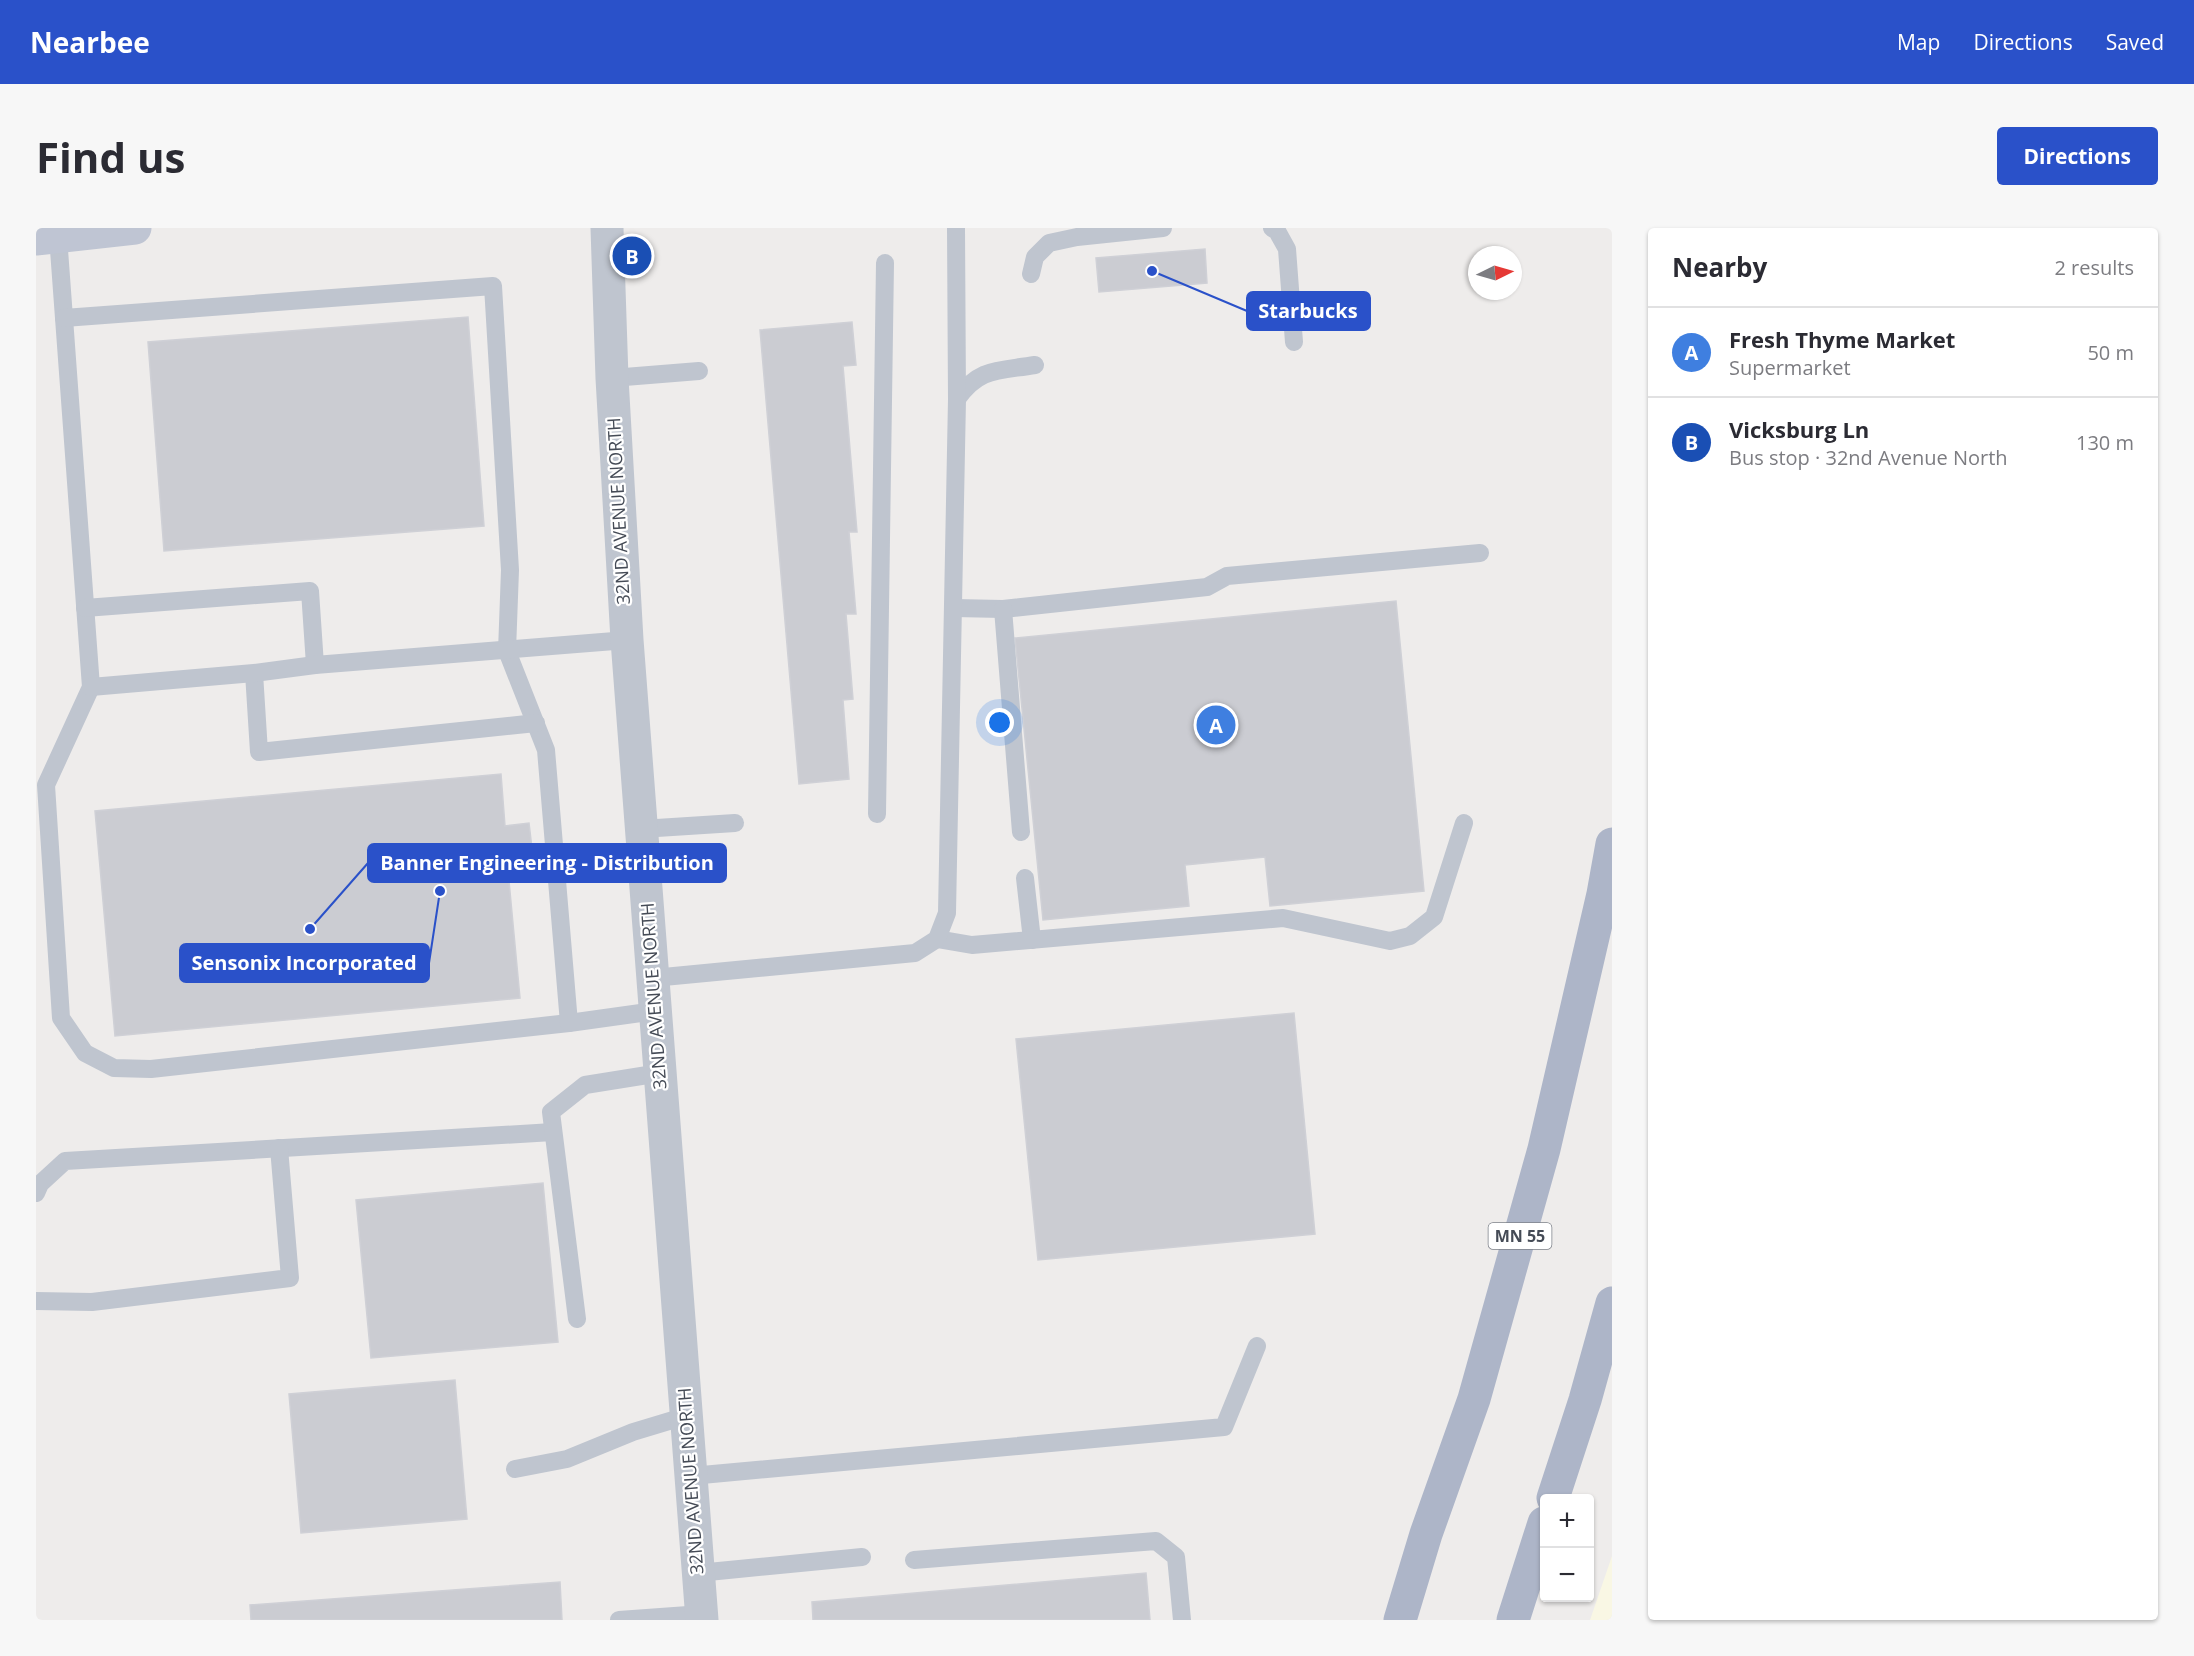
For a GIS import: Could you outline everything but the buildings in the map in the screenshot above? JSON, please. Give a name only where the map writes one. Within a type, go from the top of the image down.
[{"type":"main road","points":[[47,238],[135,228]]},
{"type":"main road","name":"MN 55","points":[[1400,1620],[1426,1534],[1474,1399],[1544,1149],[1603,894],[1612,844]]},
{"type":"main road","points":[[1554,1494],[1585,1400],[1612,1303]]},
{"type":"main road","points":[[1376,1620],[1426,1534]]},
{"type":"main road","points":[[1513,1620],[1540,1538]]},
{"type":"street","name":"32ND AVENUE NORTH","points":[[607,228],[612,378],[627,640],[702,1617]]},
{"type":"lane","points":[[652,978],[915,953],[937,939],[947,913],[957,399],[956,228]]},
{"type":"lane","points":[[1031,274],[1035,257],[1049,243],[1077,237],[1163,228]]},
{"type":"lane","points":[[1272,228],[1277,231],[1287,249],[1294,342]]},
{"type":"lane","points":[[47,238],[64,318],[91,687],[46,785],[61,1018],[85,1053],[114,1068],[151,1069],[568,1023],[655,1011]]},
{"type":"lane","points":[[877,814],[885,263]]},
{"type":"lane","points":[[64,318],[493,286],[510,570],[507,651],[546,750],[568,1023]]},
{"type":"lane","points":[[957,399],[967,384],[986,373],[1035,365]]},
{"type":"lane","points":[[612,378],[699,371]]},
{"type":"lane","points":[[954,608],[1003,609],[1207,587],[1227,576],[1480,553]]},
{"type":"lane","points":[[85,608],[310,591],[315,665]]},
{"type":"lane","points":[[1003,609],[1021,832]]},
{"type":"lane","points":[[91,687],[254,673],[315,665],[627,640]]},
{"type":"lane","points":[[254,673],[259,752],[536,723]]},
{"type":"lane","points":[[641,829],[735,823]]},
{"type":"lane","points":[[937,939],[972,945],[1283,918],[1390,941],[1410,936],[1434,917],[1464,823]]},
{"type":"lane","points":[[1025,878],[1032,940]]},
{"type":"lane","points":[[577,1319],[551,1112],[585,1086],[660,1073]]},
{"type":"lane","points":[[36,1193],[40,1184],[65,1161],[553,1132]]},
{"type":"lane","points":[[36,1300],[92,1302],[290,1278],[279,1148]]},
{"type":"lane","points":[[690,1476],[1224,1427],[1257,1346]]},
{"type":"lane","points":[[515,1469],[567,1459],[633,1432],[686,1416]]},
{"type":"lane","points":[[914,1560],[1156,1541],[1176,1557],[1182,1620]]},
{"type":"lane","points":[[698,1573],[862,1557]]},
{"type":"lane","points":[[619,1620],[702,1617]]},
{"type":"shaded area","points":[[1612,1556],[1612,1620],[1590,1620]]},
{"type":"place","name":"Vicksburg Ln","points":[[632,256]]},
{"type":"place","name":"Starbucks","points":[[1152,271]]},
{"type":"place","name":"Fresh Thyme Market","points":[[1216,725]]},
{"type":"place","name":"Sensonix Incorporated","points":[[440,891]]},
{"type":"place","name":"Banner Engineering - Distribution","points":[[310,929]]}]
